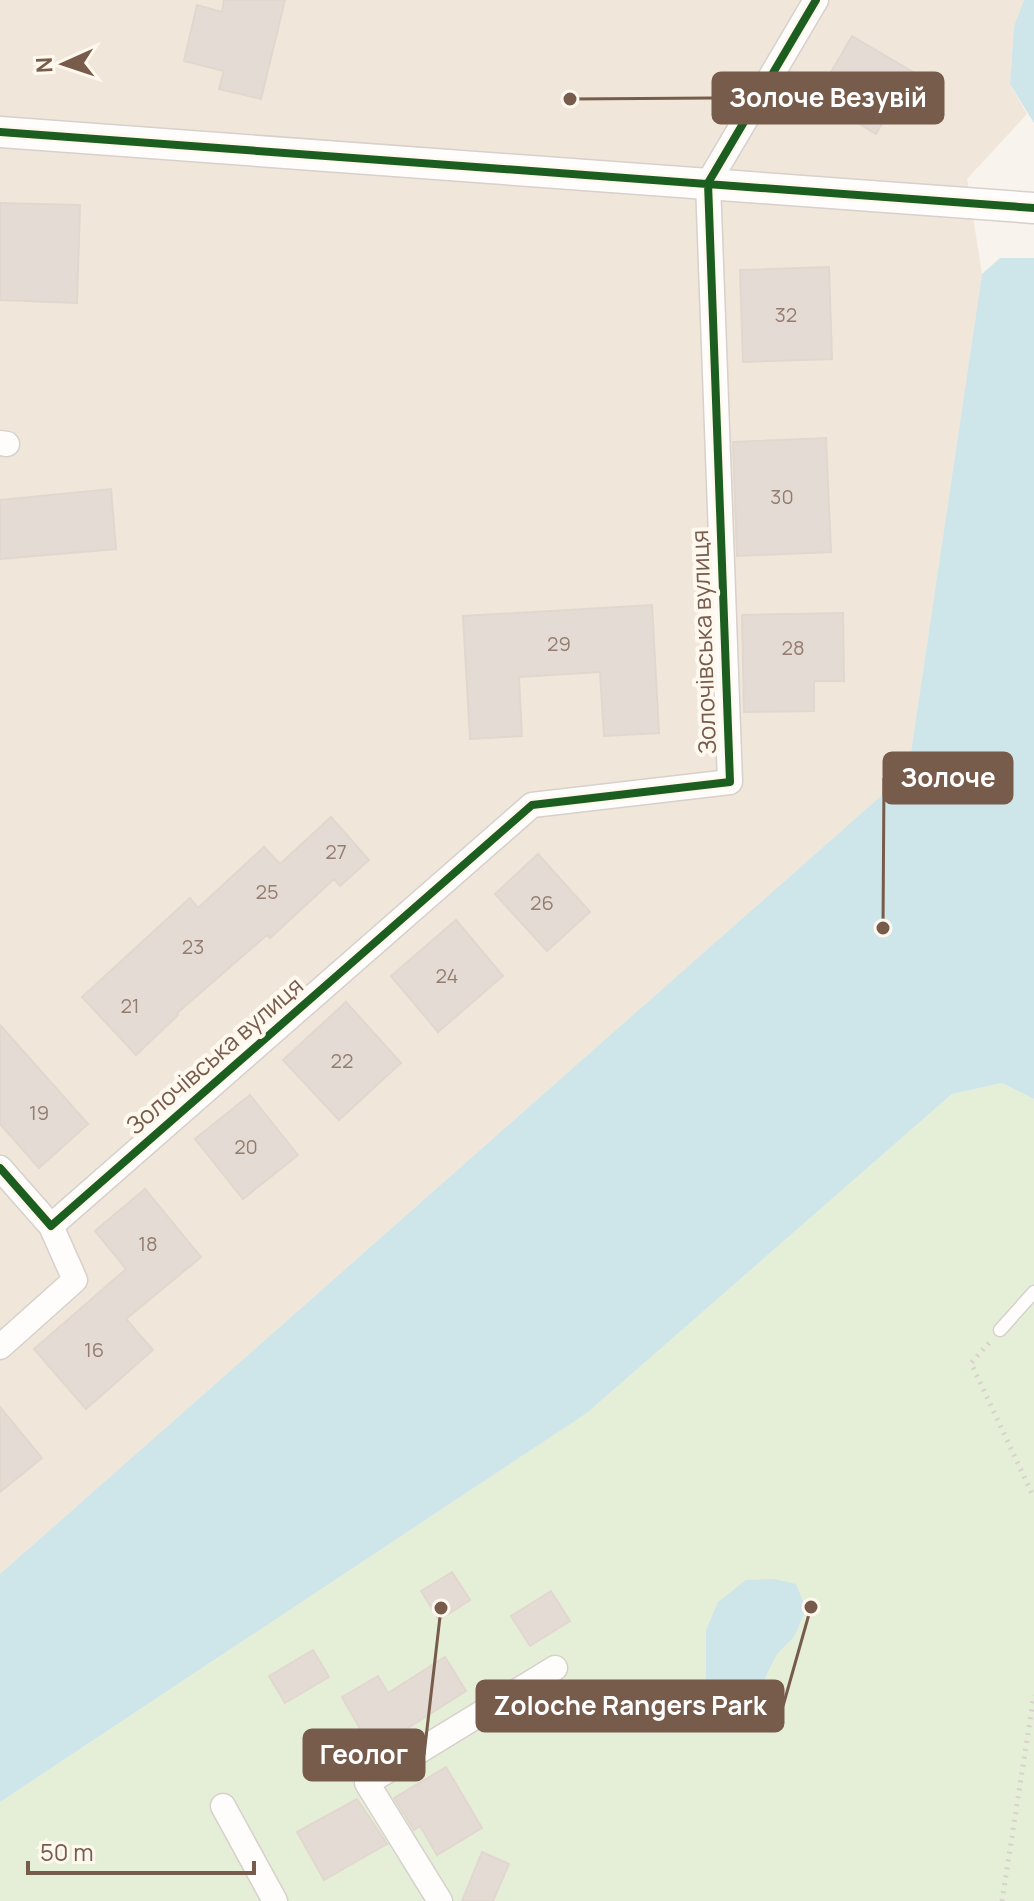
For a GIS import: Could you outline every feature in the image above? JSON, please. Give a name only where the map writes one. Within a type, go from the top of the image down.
[{"type":"street","points":[[708,183],[816,0]]},
{"type":"street","points":[[0,132],[1034,208]]},
{"type":"street","name":"Золочівська вулиця","points":[[51,1226],[532,805],[730,782],[708,183]]},
{"type":"street","points":[[0,1168],[51,1226],[75,1280],[0,1347]]},
{"type":"street","points":[[440,1901],[367,1783],[555,1668]]},
{"type":"street","points":[[223,1806],[275,1901]]},
{"type":"lane","points":[[1000,1330],[1034,1292]]},
{"type":"path","points":[[1000,1330],[971,1363],[1034,1498]]},
{"type":"path","points":[[1002,1901],[1034,1695]]},
{"type":"shaded area","points":[[0,0],[1024,0],[1014,26],[1010,84],[1027,114],[967,179],[982,274],[908,772],[0,1574]]},
{"type":"green space","points":[[1002,1083],[1034,1099],[1034,1901],[0,1901],[0,1802],[587,1413],[952,1094]]},
{"type":"water","points":[[1024,0],[1034,0],[1034,123],[1010,84],[1014,26]]},
{"type":"water","points":[[1000,258],[1034,258],[1034,1099],[1002,1083],[952,1094],[587,1413],[0,1802],[0,1574],[908,772],[982,274]]},
{"type":"water","points":[[774,1579],[796,1584],[806,1609],[794,1637],[777,1654],[751,1706],[726,1712],[706,1689],[706,1630],[718,1602],[746,1580]]},
{"type":"building","points":[[224,0],[285,0],[261,99],[219,89],[224,71],[184,61],[197,5],[222,12]]},
{"type":"building","points":[[852,36],[913,72],[876,134],[816,98]]},
{"type":"building","points":[[0,203],[80,205],[77,303],[0,300]]},
{"type":"building","points":[[829,267],[832,359],[743,362],[740,270]]},
{"type":"building","points":[[826,438],[831,552],[737,556],[733,442]]},
{"type":"building","points":[[111,489],[116,549],[0,559],[0,500]]},
{"type":"building","points":[[652,605],[659,733],[604,736],[600,672],[519,677],[522,736],[470,739],[463,616]]},
{"type":"building","points":[[843,613],[844,681],[814,681],[814,711],[744,712],[742,615]]},
{"type":"building","points":[[331,817],[369,860],[340,886],[334,879],[270,938],[267,935],[176,1014],[136,1055],[82,997],[190,898],[198,908],[264,847],[280,864]]},
{"type":"building","points":[[538,854],[590,912],[547,951],[495,894]]},
{"type":"building","points":[[456,920],[503,976],[438,1032],[391,976]]},
{"type":"building","points":[[346,1002],[401,1063],[339,1120],[283,1060]]},
{"type":"building","points":[[0,1025],[88,1124],[39,1168],[0,1124]]},
{"type":"building","points":[[250,1095],[298,1155],[243,1199],[195,1139]]},
{"type":"building","points":[[145,1189],[201,1257],[126,1319],[153,1350],[86,1409],[34,1349],[126,1269],[95,1231]]},
{"type":"building","points":[[0,1407],[42,1458],[0,1492]]},
{"type":"building","points":[[452,1572],[470,1600],[439,1620],[421,1591]]},
{"type":"building","points":[[551,1591],[570,1621],[530,1646],[511,1616]]},
{"type":"building","points":[[313,1650],[329,1677],[285,1703],[269,1676]]},
{"type":"building","points":[[445,1657],[466,1691],[408,1728],[411,1733],[374,1753],[342,1697],[378,1676],[388,1693]]},
{"type":"building","points":[[446,1767],[482,1828],[437,1855],[420,1826],[414,1830],[394,1798]]},
{"type":"building","points":[[357,1799],[387,1844],[324,1880],[297,1832]]},
{"type":"building","points":[[482,1852],[509,1864],[493,1901],[462,1901]]},
{"type":"cycle path","points":[[0,1168],[51,1226],[532,805],[730,782],[708,183],[816,0]]},
{"type":"cycle path","points":[[0,132],[1034,208]]},
{"type":"place","name":"Золоче Везувій","points":[[570,99]]},
{"type":"place","name":"Золоче","points":[[883,928]]},
{"type":"place","name":"Zoloche Rangers Park","points":[[811,1607]]},
{"type":"place","name":"Геолог","points":[[441,1608]]}]
